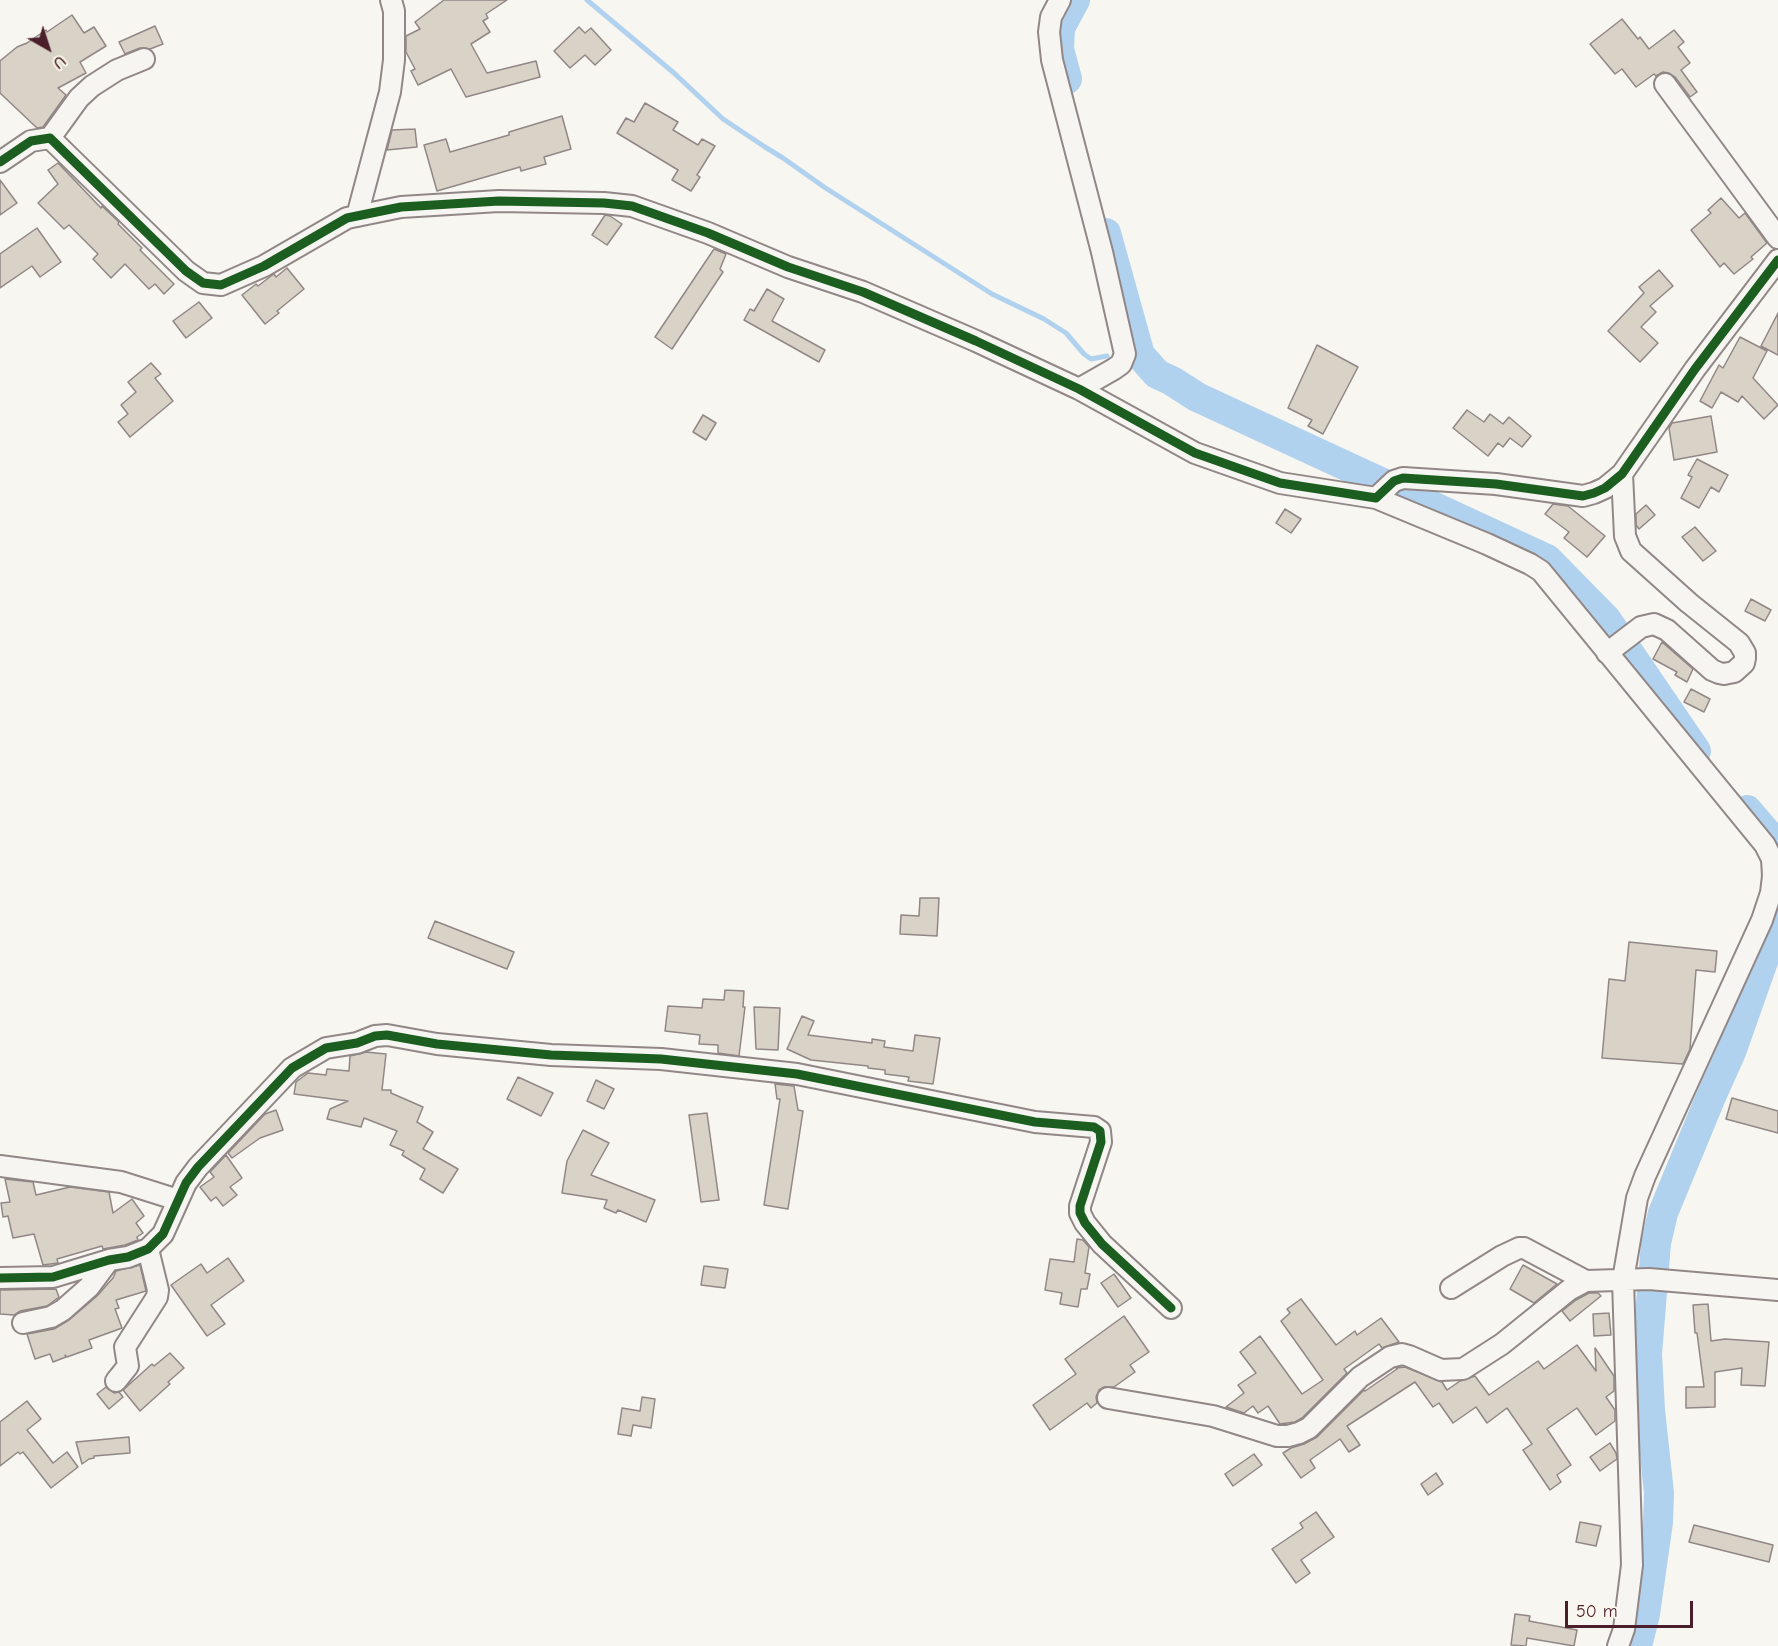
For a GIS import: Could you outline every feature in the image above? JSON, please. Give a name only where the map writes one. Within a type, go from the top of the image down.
[{"type":"street","points":[[357,216],[390,92],[394,60],[394,11],[391,0]]},
{"type":"street","points":[[1060,0],[1052,17],[1049,32],[1052,60],[1102,252],[1125,354],[1121,363],[1114,369],[1079,389]]},
{"type":"street","points":[[0,162],[31,141],[50,138],[79,98],[92,86],[117,70],[144,59]]},
{"type":"street","points":[[1665,84],[1778,238]]},
{"type":"street","points":[[50,138],[186,271],[203,283],[221,285],[228,283],[264,266],[341,221],[401,207],[499,201],[604,203],[632,206],[708,233],[788,267],[863,292],[976,341],[1079,389],[1195,453],[1280,483],[1385,490],[1535,567],[1550,580],[1616,645],[1765,845],[1772,859],[1771,893],[1762,920],[1637,1198],[1623,1280],[1632,1566],[1624,1629],[1618,1646]]},
{"type":"street","points":[[1385,490],[1403,478],[1496,484],[1583,495],[1605,488],[1622,474],[1695,369],[1778,260]]},
{"type":"street","points":[[1616,645],[1648,624],[1659,625],[1712,670],[1724,674],[1738,670],[1745,658],[1742,647],[1734,639],[1689,603],[1631,551],[1625,536],[1622,474]]},
{"type":"street","points":[[0,1278],[53,1276],[128,1257],[148,1249],[163,1234],[186,1183],[198,1167],[292,1068],[326,1048],[387,1035],[437,1044],[551,1055],[661,1059],[797,1074],[1035,1122],[1094,1126],[1100,1131],[1101,1142],[1080,1206],[1080,1213],[1102,1244],[1171,1308]]},
{"type":"street","points":[[0,1166],[121,1182],[178,1200]]},
{"type":"street","points":[[1451,1288],[1519,1248],[1524,1248],[1586,1281]]},
{"type":"street","points":[[116,1381],[128,1366],[125,1347],[157,1297],[158,1290],[148,1249]]},
{"type":"street","points":[[23,1323],[51,1317],[63,1310],[89,1287],[109,1260]]},
{"type":"street","points":[[1108,1398],[1214,1416],[1277,1436],[1288,1436],[1309,1428],[1360,1377],[1390,1357],[1402,1354],[1441,1370],[1463,1369],[1502,1344],[1569,1290],[1586,1281],[1656,1280],[1778,1290]]},
{"type":"building","points":[[444,0],[507,0],[486,14],[488,18],[483,21],[490,32],[471,44],[487,73],[536,61],[540,77],[466,97],[451,69],[418,85],[411,71],[415,69],[406,52],[406,36],[420,29],[415,22]]},
{"type":"building","points":[[72,15],[84,33],[94,27],[106,46],[80,62],[86,73],[58,88],[66,95],[43,127],[37,128],[0,93],[0,61],[17,47],[46,30],[47,32]]},
{"type":"building","points":[[1622,19],[1649,49],[1674,30],[1684,42],[1678,47],[1690,63],[1681,70],[1697,92],[1690,97],[1675,77],[1669,73],[1663,72],[1656,76],[1654,74],[1636,87],[1622,69],[1615,74],[1590,44]]},
{"type":"building","points":[[155,26],[163,44],[150,49],[140,48],[125,54],[119,42]]},
{"type":"building","points":[[579,27],[585,33],[591,28],[611,50],[595,65],[585,55],[570,68],[554,51]]},
{"type":"building","points":[[645,103],[678,122],[673,130],[698,145],[702,139],[715,146],[697,175],[700,177],[691,191],[672,180],[678,170],[617,133],[626,118],[634,122]]},
{"type":"building","points":[[562,116],[571,149],[544,157],[546,164],[521,171],[520,167],[437,191],[424,145],[446,139],[450,152],[509,135],[509,132]]},
{"type":"building","points":[[415,129],[417,147],[387,150],[392,130]]},
{"type":"building","points":[[58,163],[101,208],[102,206],[119,222],[118,224],[142,248],[140,250],[174,284],[164,294],[155,284],[149,289],[125,264],[111,278],[93,259],[98,254],[69,225],[64,229],[38,203],[58,184],[48,170]]},
{"type":"building","points":[[0,180],[17,203],[0,215]]},
{"type":"building","points":[[1721,198],[1739,218],[1745,213],[1767,243],[1751,257],[1753,259],[1734,274],[1724,263],[1720,267],[1691,230],[1711,213],[1708,210]]},
{"type":"building","points":[[605,215],[622,224],[607,245],[592,235]]},
{"type":"building","points":[[37,228],[61,262],[40,277],[32,266],[0,288],[0,254]]},
{"type":"building","points":[[714,249],[726,254],[720,269],[723,272],[672,349],[655,337]]},
{"type":"building","points":[[287,268],[304,289],[265,324],[242,295],[256,284],[258,286],[274,274],[276,277]]},
{"type":"building","points":[[1659,270],[1673,286],[1650,306],[1656,312],[1641,327],[1658,343],[1640,362],[1608,331],[1644,293],[1639,287]]},
{"type":"building","points":[[767,289],[784,299],[772,321],[825,350],[819,362],[744,320],[750,309],[754,311]]},
{"type":"building","points":[[199,302],[212,318],[186,338],[173,321]]},
{"type":"building","points":[[1778,313],[1778,355],[1761,346]]},
{"type":"building","points":[[1740,337],[1767,351],[1753,378],[1778,405],[1764,419],[1742,396],[1738,402],[1721,392],[1712,408],[1700,401],[1719,365],[1723,368]]},
{"type":"building","points":[[1317,345],[1358,367],[1323,434],[1308,426],[1312,420],[1288,408]]},
{"type":"building","points":[[151,363],[161,374],[155,378],[173,401],[130,437],[118,422],[128,414],[121,405],[136,392],[128,382]]},
{"type":"building","points":[[1467,410],[1484,422],[1490,414],[1503,424],[1509,417],[1531,436],[1522,447],[1510,438],[1503,447],[1498,443],[1488,456],[1453,428]]},
{"type":"building","points":[[703,415],[716,423],[706,440],[693,432]]},
{"type":"building","points":[[1711,416],[1717,452],[1674,460],[1669,428],[1672,423]]},
{"type":"building","points":[[1697,459],[1728,475],[1719,492],[1711,487],[1699,508],[1681,498],[1692,477],[1688,475]]},
{"type":"building","points":[[1553,504],[1568,506],[1605,536],[1587,557],[1564,538],[1569,532],[1545,514]]},
{"type":"building","points":[[1646,505],[1655,515],[1639,529],[1636,525],[1636,514]]},
{"type":"building","points":[[1285,509],[1301,519],[1291,533],[1276,523]]},
{"type":"building","points":[[1695,527],[1716,551],[1703,561],[1682,537]]},
{"type":"building","points":[[1751,599],[1771,610],[1765,621],[1745,611]]},
{"type":"building","points":[[1662,642],[1693,669],[1687,682],[1675,675],[1677,672],[1653,659]]},
{"type":"building","points":[[1691,689],[1710,699],[1704,712],[1684,702]]},
{"type":"building","points":[[920,898],[939,898],[937,936],[900,934],[901,915],[919,916]]},
{"type":"building","points":[[435,921],[514,952],[507,969],[428,938]]},
{"type":"building","points":[[1629,942],[1717,951],[1715,972],[1696,970],[1690,1049],[1683,1064],[1602,1058],[1609,979],[1625,981]]},
{"type":"building","points":[[725,990],[744,991],[743,1007],[745,1007],[739,1056],[718,1053],[718,1045],[699,1044],[700,1035],[665,1031],[668,1006],[702,1008],[703,999],[724,1000]]},
{"type":"building","points":[[754,1007],[780,1008],[778,1050],[756,1049]]},
{"type":"building","points":[[802,1016],[814,1021],[808,1035],[872,1043],[872,1039],[885,1041],[884,1047],[913,1051],[915,1035],[940,1038],[933,1084],[908,1081],[909,1077],[885,1074],[885,1070],[868,1068],[868,1066],[811,1060],[787,1049]]},
{"type":"building","points":[[366,1052],[386,1054],[382,1090],[391,1090],[391,1093],[423,1107],[417,1122],[433,1132],[423,1149],[458,1169],[443,1193],[420,1179],[425,1169],[402,1155],[404,1151],[390,1145],[397,1131],[364,1118],[361,1127],[327,1119],[330,1109],[348,1101],[294,1094],[296,1082],[308,1073],[326,1075],[327,1069],[349,1071],[350,1056]]},
{"type":"building","points":[[518,1077],[553,1093],[541,1116],[507,1099]]},
{"type":"building","points":[[596,1080],[614,1089],[604,1109],[587,1101]]},
{"type":"building","points":[[775,1084],[794,1086],[798,1110],[803,1111],[788,1209],[764,1205],[780,1099],[777,1099]]},
{"type":"building","points":[[1732,1098],[1778,1111],[1778,1133],[1726,1119]]},
{"type":"building","points":[[276,1110],[283,1130],[260,1138],[232,1158],[228,1153],[265,1114]]},
{"type":"building","points":[[707,1113],[719,1200],[701,1202],[689,1115]]},
{"type":"building","points":[[583,1130],[609,1143],[591,1175],[655,1200],[646,1222],[618,1210],[616,1213],[604,1208],[607,1200],[562,1193],[567,1161]]},
{"type":"building","points":[[226,1155],[242,1178],[230,1187],[237,1195],[223,1206],[216,1197],[211,1201],[200,1187],[214,1177],[210,1172]]},
{"type":"building","points":[[5,1179],[33,1182],[36,1195],[70,1187],[109,1192],[113,1213],[132,1199],[144,1216],[136,1223],[143,1233],[137,1237],[138,1240],[125,1245],[103,1249],[102,1246],[57,1259],[58,1263],[43,1265],[34,1234],[13,1238],[8,1216],[3,1217],[1,1203],[10,1202]]},
{"type":"building","points":[[1077,1239],[1083,1240],[1089,1247],[1085,1273],[1090,1274],[1087,1289],[1081,1289],[1078,1307],[1060,1304],[1062,1293],[1045,1290],[1050,1259],[1074,1262]]},
{"type":"building","points":[[228,1258],[244,1281],[211,1305],[225,1324],[207,1336],[171,1285],[201,1264],[207,1273]]},
{"type":"building","points":[[140,1265],[146,1291],[116,1300],[119,1308],[115,1309],[122,1328],[89,1340],[92,1348],[67,1357],[65,1355],[66,1357],[53,1362],[50,1354],[35,1359],[27,1334],[54,1329],[69,1320],[97,1296],[113,1278],[116,1271]]},
{"type":"building","points":[[1523,1265],[1557,1284],[1534,1303],[1510,1289]]},
{"type":"building","points":[[704,1266],[728,1269],[725,1288],[701,1285]]},
{"type":"building","points":[[1114,1274],[1131,1298],[1118,1307],[1101,1283]]},
{"type":"building","points":[[56,1289],[59,1297],[47,1306],[20,1311],[14,1315],[0,1314],[0,1290]]},
{"type":"building","points":[[1589,1293],[1598,1293],[1601,1296],[1570,1321],[1562,1311]]},
{"type":"building","points":[[1301,1299],[1336,1345],[1355,1331],[1357,1335],[1381,1318],[1399,1342],[1382,1348],[1379,1344],[1344,1369],[1347,1373],[1302,1418],[1295,1422],[1280,1424],[1268,1406],[1258,1413],[1253,1406],[1244,1413],[1226,1407],[1244,1393],[1238,1385],[1256,1373],[1240,1352],[1260,1336],[1302,1394],[1323,1380],[1281,1321],[1290,1313],[1287,1309]]},
{"type":"building","points":[[1708,1304],[1711,1341],[1725,1339],[1769,1342],[1765,1386],[1741,1385],[1742,1368],[1715,1372],[1715,1407],[1686,1408],[1686,1387],[1704,1387],[1693,1305]]},
{"type":"building","points":[[1609,1313],[1611,1335],[1594,1336],[1593,1314]]},
{"type":"building","points":[[1124,1316],[1149,1352],[1130,1365],[1135,1372],[1114,1387],[1104,1387],[1099,1390],[1096,1397],[1097,1403],[1091,1408],[1087,1403],[1050,1430],[1033,1405],[1076,1374],[1065,1359]]},
{"type":"building","points":[[1577,1345],[1596,1371],[1595,1348],[1614,1376],[1614,1391],[1606,1397],[1615,1410],[1615,1421],[1596,1435],[1577,1408],[1547,1429],[1571,1465],[1557,1475],[1561,1482],[1550,1490],[1523,1450],[1532,1444],[1507,1408],[1487,1423],[1476,1407],[1453,1423],[1439,1403],[1433,1407],[1415,1382],[1347,1426],[1360,1445],[1349,1452],[1340,1439],[1310,1460],[1315,1468],[1301,1478],[1283,1453],[1317,1437],[1364,1390],[1396,1368],[1405,1367],[1442,1382],[1447,1390],[1460,1381],[1475,1376],[1489,1395],[1538,1361],[1544,1369]]},
{"type":"building","points":[[170,1353],[184,1368],[140,1411],[123,1390],[152,1364],[154,1366]]},
{"type":"building","points":[[106,1387],[114,1393],[119,1392],[123,1397],[109,1409],[97,1394]]},
{"type":"building","points":[[642,1397],[655,1399],[651,1428],[633,1425],[631,1436],[618,1434],[622,1408],[640,1411]]},
{"type":"building","points":[[27,1401],[41,1419],[27,1430],[53,1463],[67,1452],[78,1467],[51,1488],[23,1452],[20,1454],[18,1452],[0,1466],[0,1422]]},
{"type":"building","points":[[129,1437],[130,1453],[94,1456],[82,1464],[76,1442]]},
{"type":"building","points":[[1610,1443],[1617,1459],[1600,1471],[1590,1457]]},
{"type":"building","points":[[1254,1454],[1262,1465],[1233,1486],[1225,1474]]},
{"type":"building","points":[[1436,1473],[1443,1484],[1428,1495],[1421,1484]]},
{"type":"building","points":[[1316,1512],[1334,1537],[1301,1560],[1310,1573],[1296,1583],[1272,1549],[1303,1528],[1300,1523]]},
{"type":"building","points":[[1580,1522],[1601,1526],[1596,1546],[1576,1542]]},
{"type":"building","points":[[1694,1525],[1773,1545],[1769,1562],[1689,1542]]},
{"type":"building","points":[[1515,1614],[1530,1616],[1529,1621],[1577,1630],[1574,1646],[1527,1638],[1526,1646],[1511,1645]]},
{"type":"waterway","points":[[587,0],[674,73],[723,119],[824,187],[992,294],[1044,319],[1066,333],[1091,359],[1107,356]]},
{"type":"waterway","points":[[1067,79],[1059,49],[1060,28],[1075,0]]},
{"type":"waterway","points":[[1106,233],[1140,355],[1157,374],[1197,397],[1547,559],[1606,619],[1696,751]]},
{"type":"waterway","points":[[1132,354],[1140,355]]},
{"type":"waterway","points":[[1747,810],[1778,846]]},
{"type":"waterway","points":[[1637,1646],[1645,1614],[1658,1522],[1659,1493],[1650,1410],[1647,1354],[1656,1243],[1663,1213],[1731,1052],[1778,919]]},
{"type":"cycle path","points":[[0,162],[31,141],[50,138],[186,271],[203,283],[221,285],[264,266],[347,218],[401,207],[499,201],[604,203],[632,206],[708,233],[788,267],[863,292],[976,341],[1079,389],[1195,453],[1280,483],[1376,498],[1394,481],[1403,478],[1496,484],[1583,496],[1605,488],[1622,474],[1695,369],[1778,260]]},
{"type":"cycle path","points":[[0,1278],[53,1277],[109,1260],[128,1257],[148,1249],[163,1234],[186,1183],[198,1167],[292,1068],[326,1048],[387,1035],[437,1044],[551,1055],[661,1059],[797,1074],[1035,1122],[1094,1127],[1100,1131],[1101,1142],[1080,1206],[1080,1213],[1102,1244],[1171,1308]]}]
